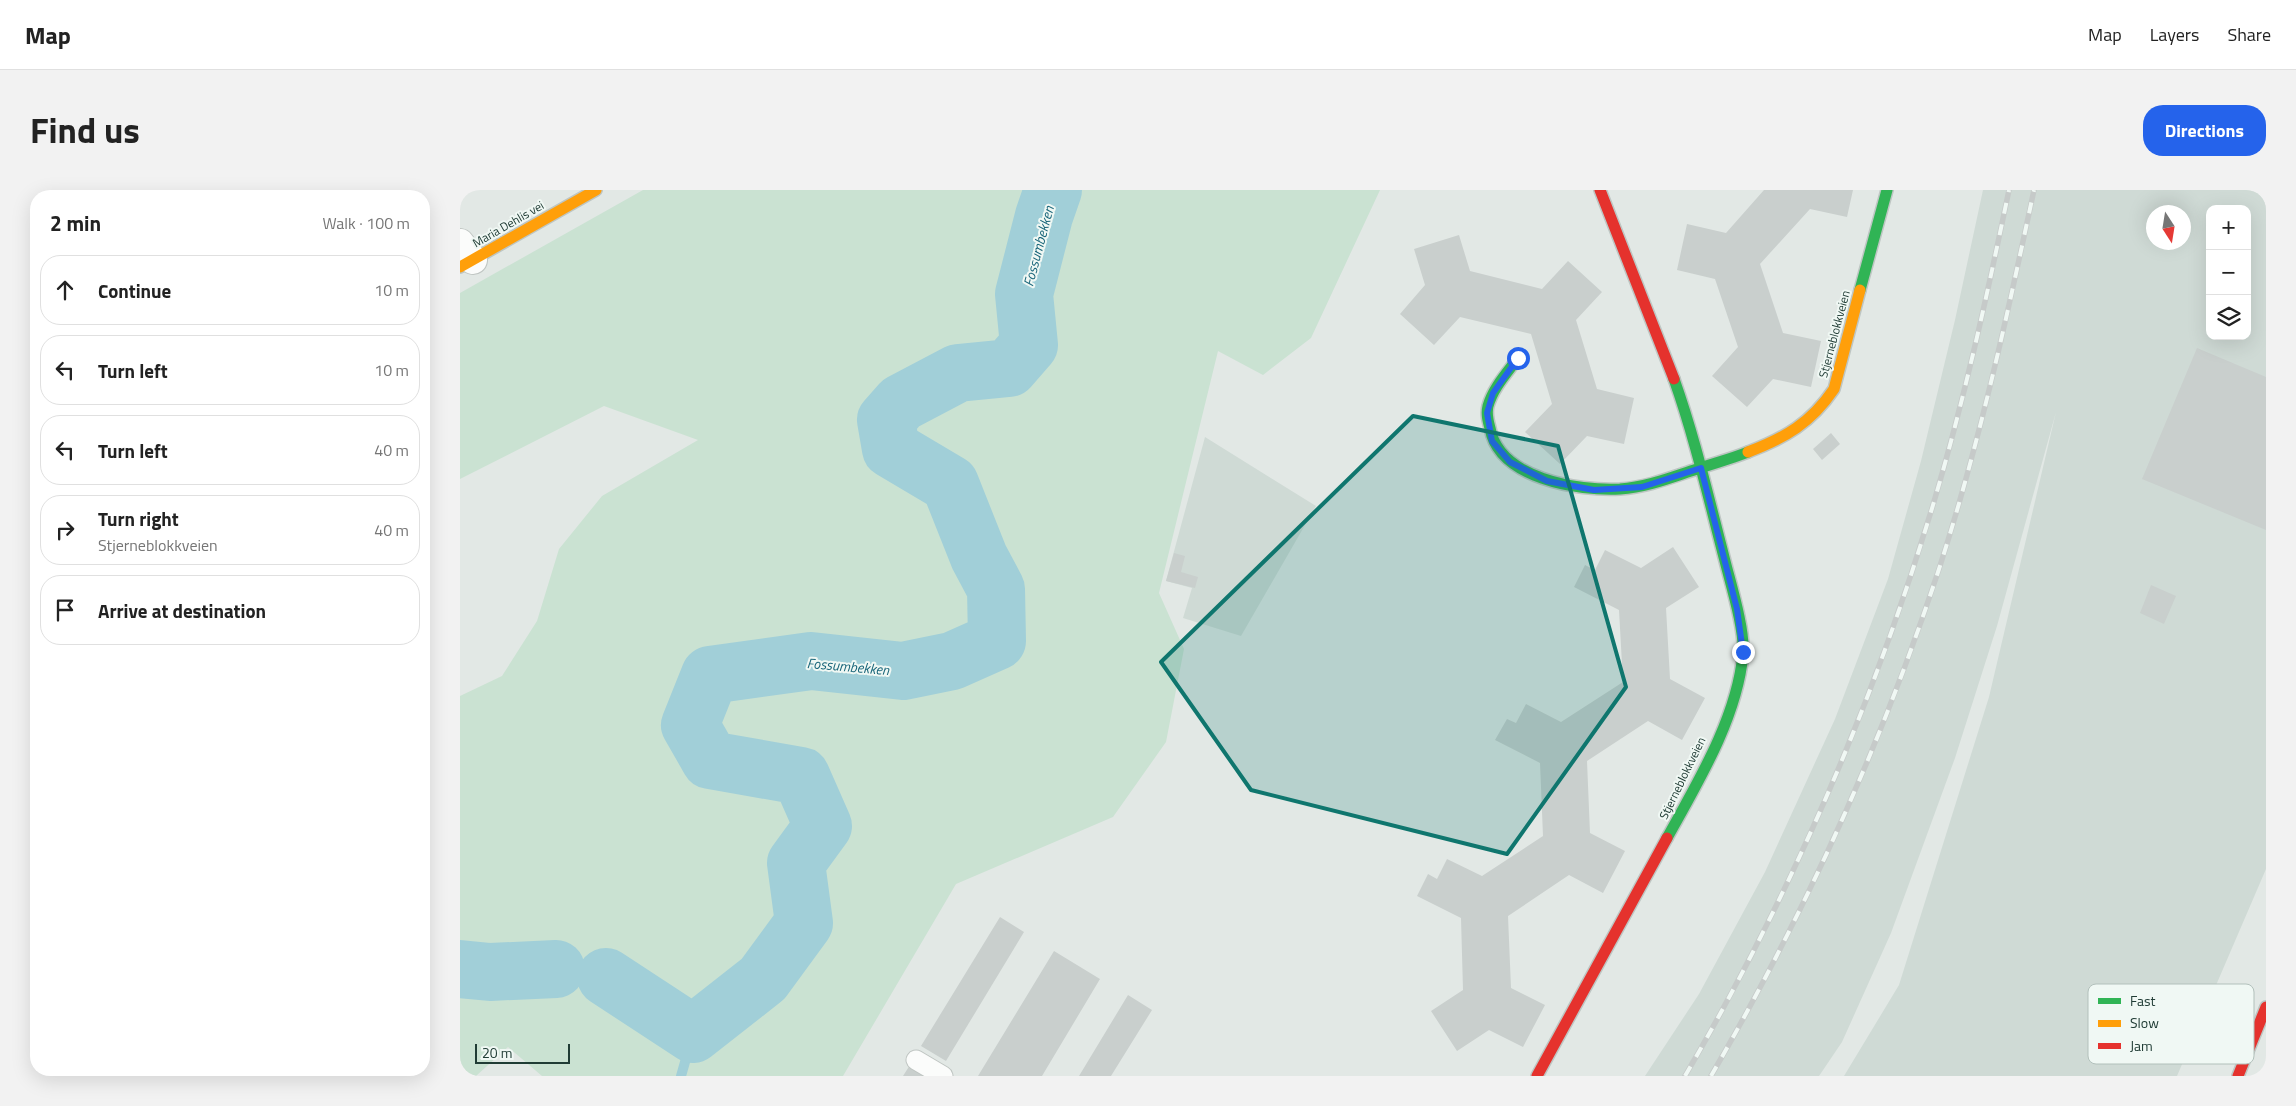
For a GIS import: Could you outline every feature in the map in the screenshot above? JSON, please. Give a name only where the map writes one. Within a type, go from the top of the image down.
[{"type":"main road","name":"Maria Dehlis vei","points":[[464,257],[596,190]]},
{"type":"main road","name":"Stjerneblokkveien","points":[[1537,1076],[1582,998],[1704,771],[1735,696],[1743,652],[1737,609],[1701,468],[1676,381],[1600,190]]},
{"type":"main road","name":"Stjerneblokkveien","points":[[1701,468],[1765,446],[1799,427],[1819,410],[1834,389],[1887,190]]},
{"type":"main road","points":[[1518,358],[1493,393],[1487,413],[1492,441],[1510,462],[1547,481],[1594,490],[1642,487],[1701,468]]},
{"type":"main road","points":[[2254,1037],[2266,1007]]},
{"type":"main road","points":[[2238,1076],[2243,1064]]},
{"type":"lane","points":[[916,1060],[943,1076]]},
{"type":"highlighted area","points":[[1413,416],[1558,446],[1626,687],[1507,854],[1251,790],[1161,662]]},
{"type":"shaded area","points":[[1983,190],[2266,190],[2266,869],[2217,984],[2088,984],[2088,1064],[2182,1064],[2177,1076],[1844,1076],[1899,985],[1989,697],[2056,412],[1997,626],[1955,758],[1891,933],[1842,1042],[1819,1076],[1645,1076],[1699,994],[1765,872],[1835,719],[1888,579],[1921,461],[1955,320]]},
{"type":"shaded area","points":[[1205,437],[1316,506],[1241,636],[1183,618],[1192,588],[1166,581]]},
{"type":"green space","points":[[643,190],[1380,190],[1311,338],[1263,375],[1218,351],[1159,593],[1184,649],[1166,742],[1113,817],[956,884],[843,1076],[542,1076],[508,1047],[476,1076],[460,1076],[460,696],[502,676],[537,621],[559,549],[602,496],[698,440],[604,406],[460,479],[460,293]]},
{"type":"building","points":[[1764,190],[1853,190],[1847,217],[1810,209],[1760,264],[1783,333],[1821,341],[1811,387],[1773,379],[1747,407],[1712,376],[1738,347],[1715,279],[1677,270],[1687,224],[1726,233]]},
{"type":"building","points":[[1459,235],[1470,271],[1542,289],[1568,261],[1602,292],[1576,320],[1597,389],[1634,398],[1624,444],[1587,436],[1560,464],[1525,432],[1552,404],[1531,334],[1460,317],[1434,345],[1400,314],[1425,285],[1414,249]]},
{"type":"building","points":[[2197,348],[2266,377],[2266,530],[2142,479]]},
{"type":"building","points":[[1831,433],[1840,444],[1822,460],[1813,449]]},
{"type":"building","points":[[1673,547],[1699,587],[1666,608],[1670,679],[1705,698],[1682,740],[1648,721],[1587,761],[1590,833],[1625,851],[1603,893],[1569,875],[1508,916],[1511,988],[1545,1005],[1523,1047],[1489,1030],[1457,1051],[1431,1011],[1463,990],[1461,918],[1417,896],[1428,874],[1437,879],[1447,859],[1482,876],[1543,836],[1540,763],[1495,740],[1507,719],[1516,723],[1526,704],[1561,722],[1623,682],[1619,610],[1574,587],[1585,565],[1595,570],[1605,550],[1641,568]]},
{"type":"building","points":[[1174,553],[1185,556],[1181,572],[1198,577],[1195,588],[1166,581]]},
{"type":"building","points":[[2151,585],[2176,596],[2164,624],[2140,613]]},
{"type":"building","points":[[1000,917],[1024,932],[946,1061],[921,1046]]},
{"type":"building","points":[[1054,951],[1100,979],[1042,1076],[978,1076]]},
{"type":"building","points":[[1128,995],[1152,1010],[1111,1076],[1079,1076]]},
{"type":"building","points":[[910,1065],[929,1076],[903,1076]]},
{"type":"waterway","name":"Fossumbekken","points":[[606,977],[693,1034],[763,979],[804,923],[796,863],[823,826],[801,776],[710,760],[690,725],[710,675],[811,661],[903,671],[952,661],[997,641],[996,589],[979,557],[950,484],[891,449],[886,420],[901,403],[958,373],[1009,368],[1029,345],[1024,294],[1044,216],[1053,190]]},
{"type":"waterway","name":"Fossumbekken","points":[[460,969],[490,972],[556,969]]},
{"type":"waterway","points":[[681,1076],[693,1034]]},
{"type":"railway","points":[[1685,1076],[1760,939],[1794,869],[1826,798],[1884,653],[1933,505],[1955,427],[2009,190]]},
{"type":"railway","points":[[1711,1076],[1778,954],[1809,892],[1866,765],[1916,635],[1939,569],[1980,428],[2034,190]]},
{"type":"traffic: fast","points":[[1860,290],[1887,190]]},
{"type":"traffic: fast","points":[[1518,358],[1493,393],[1488,406],[1488,420],[1496,445],[1508,459],[1524,470],[1543,478],[1583,487],[1603,489],[1630,488],[1660,481],[1748,452]]},
{"type":"traffic: fast","points":[[1667,838],[1703,772],[1724,726],[1733,702],[1743,654],[1742,633],[1734,595],[1695,446],[1674,379]]},
{"type":"traffic: slow","points":[[460,267],[596,190]]},
{"type":"traffic: slow","points":[[1748,452],[1774,441],[1796,428],[1816,411],[1834,389],[1860,290]]},
{"type":"traffic: jam","points":[[1600,190],[1674,379]]},
{"type":"traffic: jam","points":[[1537,1076],[1667,838]]},
{"type":"traffic: jam","points":[[2254,1037],[2266,1007]]},
{"type":"traffic: jam","points":[[2238,1076],[2243,1064]]},
{"type":"route","points":[[1518,358],[1493,393],[1487,413],[1492,441],[1510,462],[1547,481],[1594,490],[1642,487],[1701,468],[1737,609],[1743,652]]}]
